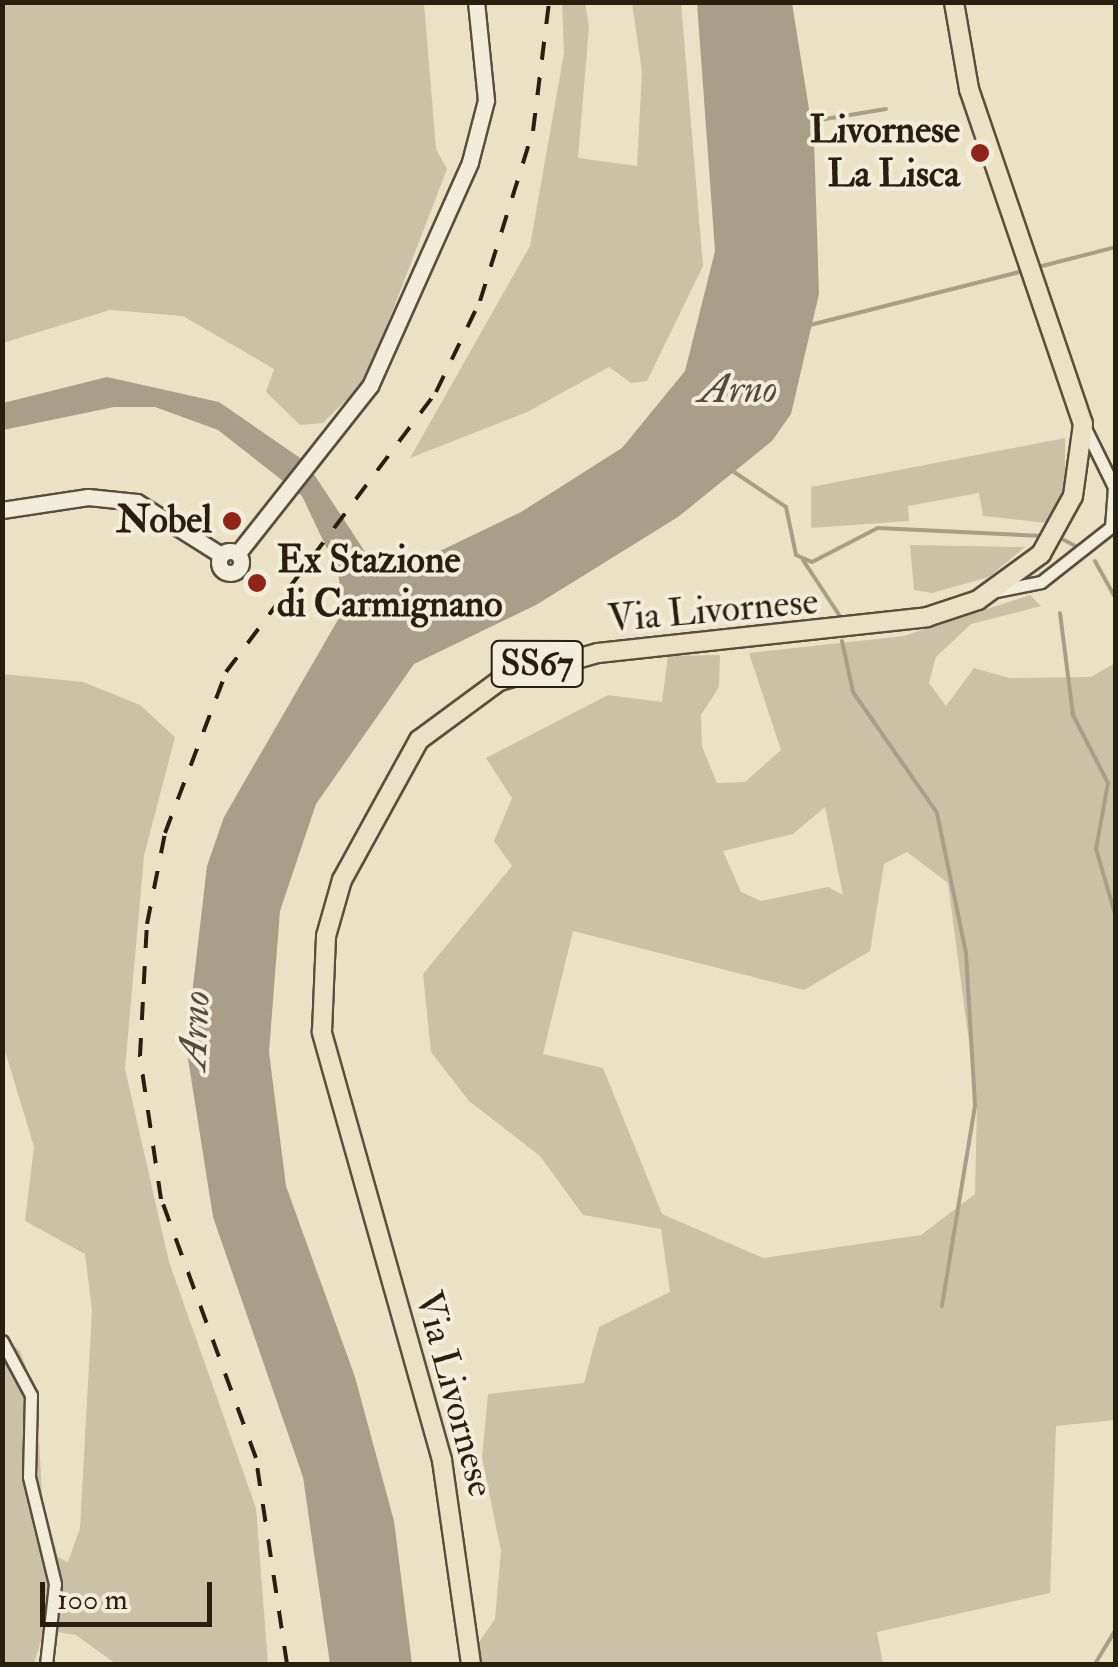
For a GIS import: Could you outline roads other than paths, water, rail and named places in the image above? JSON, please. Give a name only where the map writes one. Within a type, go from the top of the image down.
[{"type":"main road","points":[[954,2],[969,89],[1083,424]]},
{"type":"main road","name":"Via Livornese","points":[[471,1664],[442,1460],[322,1032],[326,936],[362,834],[419,740],[458,706],[538,664],[888,626],[992,592],[1041,554],[1062,525],[1083,424]]},
{"type":"street","points":[[2,510],[88,497],[137,502],[221,555],[238,554],[272,517],[370,386],[483,131],[476,2]]},
{"type":"street","points":[[992,592],[1041,582],[1111,527],[1114,486],[1083,424]]},
{"type":"street","points":[[2,1341],[31,1395],[30,1477],[56,1584],[46,1664]]},
{"type":"water","name":"Arno","points":[[697,3],[792,3],[814,140],[819,294],[791,414],[772,441],[678,517],[536,605],[414,664],[316,804],[280,911],[269,1052],[286,1186],[355,1377],[394,1521],[412,1664],[330,1664],[303,1477],[213,1217],[186,1046],[207,866],[224,817],[343,611],[338,572],[302,496],[218,430],[155,407],[114,407],[3,430],[3,403],[107,377],[219,402],[306,462],[377,570],[390,575],[521,512],[622,448],[685,371],[715,251]]},
{"type":"waterway","points":[[807,122],[886,109]]},
{"type":"waterway","points":[[1038,267],[1116,247]]},
{"type":"waterway","points":[[810,325],[1024,271]]},
{"type":"waterway","points":[[734,472],[786,507],[796,555],[812,562],[878,528],[1044,536]]},
{"type":"waterway","points":[[1064,540],[1079,548]]},
{"type":"waterway","points":[[803,560],[843,621]]},
{"type":"waterway","points":[[1095,561],[1116,599]]},
{"type":"waterway","points":[[1060,613],[1073,715],[1108,783],[1096,849],[1116,917]]},
{"type":"waterway","points":[[842,641],[853,692],[937,813],[966,953],[975,1106],[942,1306]]},
{"type":"waterway","points":[[1116,1060],[1116,1207]]},
{"type":"waterway","points":[[1095,1664],[1116,1629]]},
{"type":"railway","points":[[287,1664],[256,1458],[161,1199],[140,1056],[147,924],[165,833],[226,672],[436,392],[480,301],[533,131],[549,2]]},
{"type":"place","name":"Livornese La Lisca","points":[[980,153]]},
{"type":"place","name":"Nobel","points":[[232,521]]},
{"type":"place","name":"Ex Stazione di Carmignano","points":[[257,583]]}]
